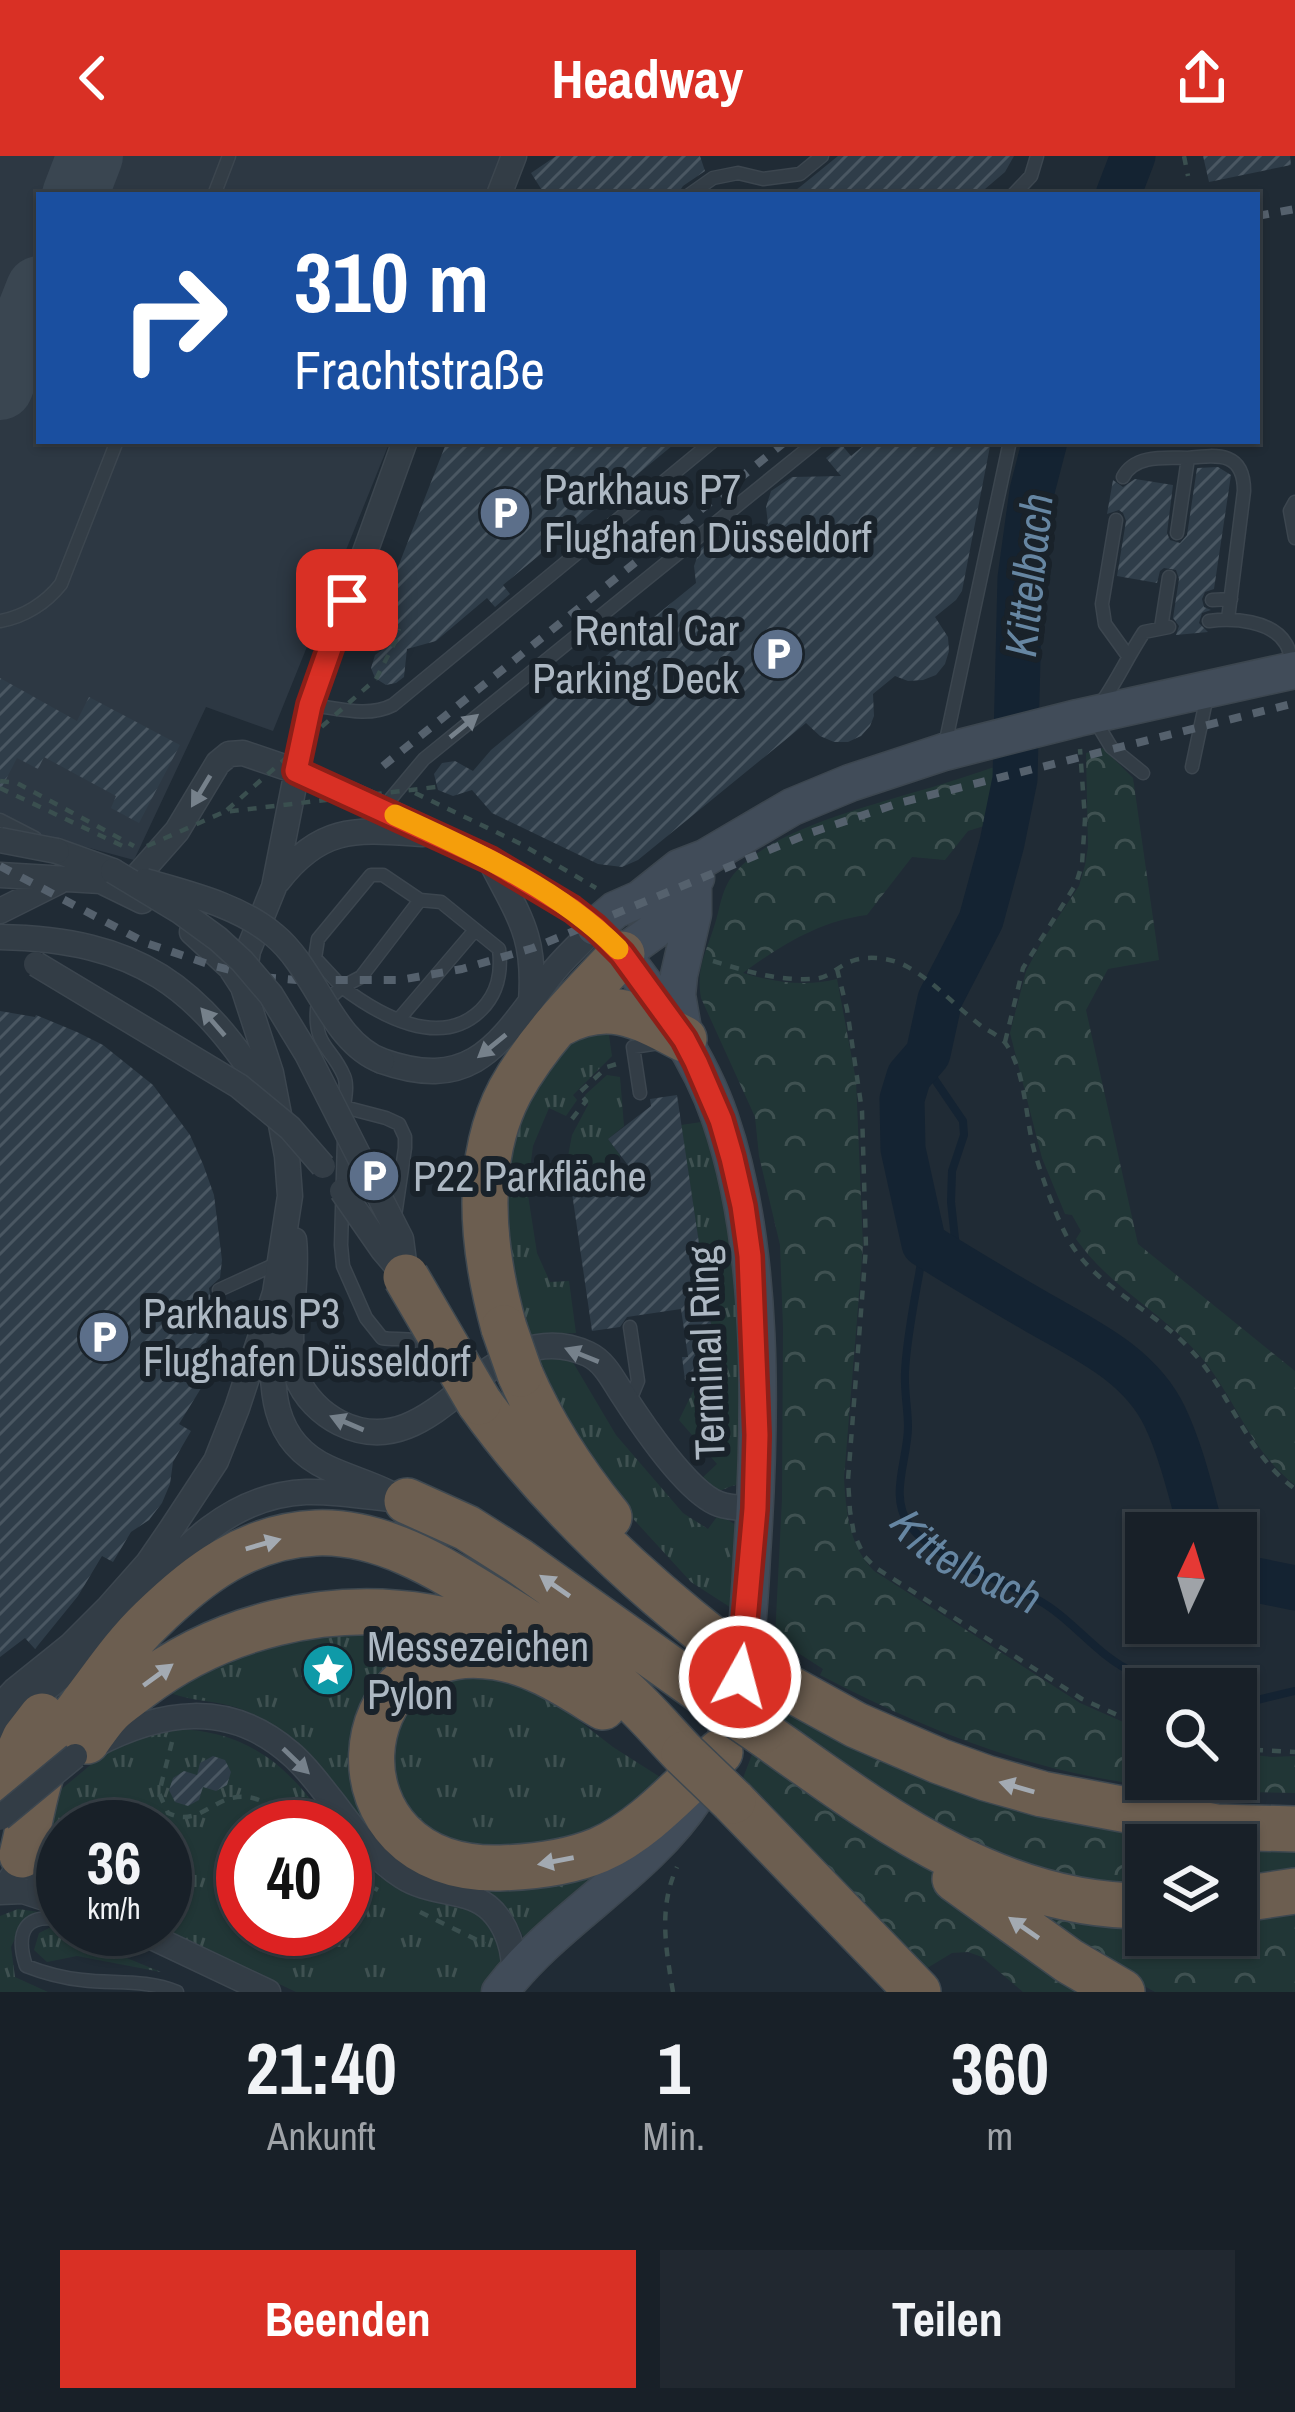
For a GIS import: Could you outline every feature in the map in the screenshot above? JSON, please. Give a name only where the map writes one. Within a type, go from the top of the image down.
[{"type":"highway","points":[[485,1385],[504,1328],[486,1231],[488,1164],[508,1095],[525,1067],[545,1013],[609,940]]},
{"type":"highway","points":[[545,1013],[615,1011],[639,1016],[684,1039]]},
{"type":"highway","points":[[406,1277],[485,1385],[540,1415],[596,1502],[649,1560],[662,1599],[774,1680],[856,1725],[939,1761],[1042,1794],[1217,1827],[1295,1829]]},
{"type":"highway","points":[[407,1501],[467,1528],[519,1561],[870,1809],[979,1871],[1070,1899],[1125,1904]]},
{"type":"highway","points":[[6,1842],[25,1738],[60,1697],[124,1646],[180,1592],[221,1562],[272,1540],[317,1533],[364,1538],[443,1571],[543,1632],[702,1753],[734,1801],[918,1992]]},
{"type":"highway","points":[[75,1756],[110,1711],[169,1665],[216,1641],[278,1623],[356,1613],[427,1617],[532,1648],[702,1753]]},
{"type":"highway","points":[[6,1842],[53,1745],[124,1646]]},
{"type":"highway","points":[[460,1656],[495,1656],[525,1664],[702,1753],[643,1822],[620,1839],[571,1859],[513,1868],[451,1863],[408,1840],[379,1802],[370,1768],[376,1722],[401,1685],[427,1666],[460,1656]]},
{"type":"highway","points":[[1117,1807],[1295,1812]]},
{"type":"highway","points":[[870,1809],[893,1836],[1122,1992]]},
{"type":"highway","points":[[1257,1897],[1295,1892]]},
{"type":"street","points":[[500,192],[514,156]]},
{"type":"street","points":[[296,771],[310,705],[404,444]]},
{"type":"street","points":[[609,940],[654,931],[699,872],[792,806],[850,783],[960,748],[1295,670]]},
{"type":"street","name":"Terminal Ring","points":[[0,911],[54,883],[104,880],[177,831],[218,763],[229,754],[254,755],[438,835],[536,886],[609,940],[684,1039],[721,1120],[750,1256],[755,1509],[740,1677],[732,1716],[702,1753],[687,1809],[558,1934],[515,1986]]},
{"type":"street","name":"Terminal Ring","points":[[243,987],[248,951],[274,887],[296,771]]},
{"type":"street","name":"Terminal Ring","points":[[274,887],[295,860],[346,832],[438,835]]},
{"type":"street","points":[[2,843],[36,879],[104,880],[208,899],[242,914],[274,934],[296,958],[359,1050],[423,1071],[478,1059],[545,1013],[527,933],[490,860]]},
{"type":"street","points":[[2,843],[181,912],[242,961],[271,995],[307,1054],[401,1239],[406,1277]]},
{"type":"street","points":[[2,843],[57,850],[191,931],[243,987],[281,1117],[296,1251],[292,1352],[297,1378],[320,1410],[353,1429],[388,1432],[406,1428],[485,1385],[493,1364],[522,1351],[562,1347],[598,1359],[687,1480],[708,1498],[755,1509]]},
{"type":"street","points":[[609,940],[640,899],[679,868],[699,872]]},
{"type":"street","points":[[684,1039],[677,995],[699,872]]},
{"type":"street","points":[[191,931],[230,934],[262,918]]},
{"type":"street","points":[[0,937],[39,938],[101,950],[149,968],[194,1000],[210,1018],[241,1053],[281,1117]]},
{"type":"street","points":[[36,964],[238,1086],[290,1128],[406,1277]]},
{"type":"street","points":[[290,1196],[275,1293],[272,1379],[282,1427],[295,1445],[323,1466],[407,1501]]},
{"type":"street","points":[[0,1706],[109,1607],[148,1564],[172,1528],[216,1461],[275,1293]]},
{"type":"street","points":[[0,1731],[103,1639],[196,1539],[248,1503],[302,1492],[407,1501]]},
{"type":"street","points":[[6,1842],[75,1756],[143,1723],[216,1717],[250,1727],[292,1754],[367,1846],[401,1876],[485,1904],[504,1926],[513,1950],[515,1986]]},
{"type":"street","points":[[6,1842],[36,1864]]},
{"type":"street","points":[[6,1842],[22,1891],[36,1895]]},
{"type":"street","points":[[192,1956],[268,1992]]},
{"type":"lane","points":[[215,192],[229,156]]},
{"type":"lane","points":[[693,192],[713,178],[738,173],[763,178],[800,174],[822,156]]},
{"type":"lane","points":[[1015,192],[1031,176],[1036,156]]},
{"type":"lane","points":[[0,621],[34,608],[61,584],[116,444]]},
{"type":"lane","points":[[310,705],[365,712],[393,705],[709,444]]},
{"type":"lane","points":[[382,809],[424,759],[813,444]]},
{"type":"lane","points":[[960,748],[961,666],[1009,444]]},
{"type":"lane","points":[[1123,477],[1128,468],[1154,459],[1221,457],[1238,464],[1244,490],[1228,619]]},
{"type":"lane","points":[[1181,524],[1190,480],[1188,458]]},
{"type":"lane","points":[[1228,492],[1244,490]]},
{"type":"lane","points":[[1295,502],[1290,511],[1295,538]]},
{"type":"lane","points":[[1225,514],[1240,514]]},
{"type":"lane","points":[[1116,520],[1102,604],[1105,624],[1128,656]]},
{"type":"lane","points":[[1222,537],[1238,536]]},
{"type":"lane","points":[[1218,558],[1235,556]]},
{"type":"lane","points":[[967,570],[985,557]]},
{"type":"lane","points":[[1216,579],[1233,577]]},
{"type":"lane","points":[[1143,773],[1072,720],[1118,679],[1144,632],[1165,627],[1171,582]]},
{"type":"lane","points":[[1212,600],[1231,599]]},
{"type":"lane","points":[[1209,621],[1228,619],[1273,631],[1286,642],[1295,670]]},
{"type":"lane","points":[[945,664],[961,666]]},
{"type":"lane","points":[[1192,766],[1209,689]]},
{"type":"lane","points":[[371,874],[383,874],[420,900],[441,902],[475,929],[499,949],[499,980],[492,999],[474,1017],[444,1030],[370,1008],[315,958],[318,939],[371,874]]},
{"type":"lane","points":[[420,900],[362,977],[317,1009],[316,1029],[344,1076],[346,1088],[343,1266],[366,1318],[382,1338],[424,1343],[485,1385]]},
{"type":"lane","points":[[399,1019],[475,929]]},
{"type":"lane","points":[[0,937],[36,964]]},
{"type":"lane","points":[[640,1093],[633,1047],[684,1039]]},
{"type":"lane","points":[[344,1108],[399,1124],[405,1148],[391,1244],[485,1385]]},
{"type":"lane","points":[[219,1290],[280,1263]]},
{"type":"lane","points":[[629,1404],[638,1381],[630,1327]]},
{"type":"lane","points":[[36,1920],[22,1933],[20,1947],[26,1966],[49,1975],[147,1983],[177,1992]]},
{"type":"path","points":[[1184,156],[1188,176]]},
{"type":"path","points":[[224,812],[376,679],[399,629]]},
{"type":"path","points":[[1005,1042],[1023,968],[1076,884],[1082,864],[1085,819],[1072,720]]},
{"type":"path","points":[[0,785],[17,783],[140,849],[224,812],[436,787]]},
{"type":"path","points":[[0,785],[134,851]]},
{"type":"path","points":[[401,785],[521,844],[598,890],[627,885],[640,899]]},
{"type":"path","points":[[706,958],[740,970],[792,978],[821,978],[853,961],[877,958],[905,965],[1005,1042],[1018,1073],[1035,1152],[1065,1233],[1083,1264],[1184,1343],[1205,1366],[1275,1474],[1295,1489]]},
{"type":"path","points":[[837,969],[862,1111],[866,1247],[848,1480],[854,1534],[876,1568],[1082,1699],[1125,1718]]},
{"type":"path","points":[[572,1119],[586,1101],[578,1093],[614,1064]]},
{"type":"path","points":[[174,1730],[159,1793],[168,1813],[188,1817],[216,1804]]},
{"type":"path","points":[[1257,1751],[1295,1752]]},
{"type":"path","points":[[226,1800],[237,1795],[261,1800]]},
{"type":"shaded area","points":[[0,156],[504,156],[490,192],[36,192],[36,444],[389,444],[273,731],[206,707],[134,860],[0,824]]},
{"type":"green space","points":[[1103,748],[1133,778],[1159,960],[1108,969],[1086,1010],[1138,1244],[1295,1371],[1295,1485],[1268,1458],[1191,1346],[1106,1273],[1076,1239],[1081,1231],[1072,1215],[1065,1214],[1042,1158],[1010,1033],[1026,971],[1079,886],[1088,847],[1086,753]]},
{"type":"green space","points":[[1006,763],[997,822],[968,831],[945,860],[912,857],[867,915],[802,936],[743,973],[790,982],[837,979],[856,1080],[863,1246],[844,1478],[850,1528],[859,1551],[874,1571],[1080,1703],[1125,1723],[1125,1782],[1023,1760],[953,1736],[820,1675],[823,1669],[775,1638],[782,1499],[780,1245],[755,1117],[701,998],[702,962],[723,893],[748,860],[790,835],[839,815]]},
{"type":"green space","points":[[607,1022],[612,1056],[573,1095],[577,1100],[566,1116],[549,1108],[533,1146],[528,1184],[549,1184],[550,1192],[528,1195],[537,1253],[550,1282],[569,1281],[576,1333],[520,1332],[499,1229],[514,1122],[561,1043]]},
{"type":"green space","points":[[607,1075],[620,1077],[624,1126],[608,1139],[620,1155],[616,1164],[566,1167],[572,1135],[588,1105],[585,1095]]},
{"type":"green space","points":[[708,1121],[740,1254],[741,1484],[722,1490],[701,1479],[717,1464],[679,1420],[698,1381],[719,1377],[681,1125]]},
{"type":"green space","points":[[532,1359],[571,1359],[616,1435],[683,1513],[708,1529],[719,1514],[739,1527],[736,1611],[691,1582],[593,1475]]},
{"type":"green space","points":[[344,1630],[459,1643],[399,1671],[372,1829],[372,1800],[344,1800],[279,1730],[238,1708],[173,1694],[173,1689],[236,1654]]},
{"type":"green space","points":[[467,1669],[542,1692],[660,1777],[664,1792],[630,1819],[507,1859],[403,1825],[381,1745],[401,1697]]},
{"type":"green space","points":[[765,1700],[866,1753],[1201,1824],[1125,1824],[1125,1887],[1069,1880],[931,1826],[764,1710]]},
{"type":"green space","points":[[174,1729],[224,1736],[265,1756],[310,1800],[216,1800],[216,1954],[192,1942],[192,1800],[48,1800],[105,1753]]},
{"type":"green space","points":[[756,1744],[1038,1948],[1107,1992],[1023,1992],[982,1957],[968,1952],[952,1953],[924,1970],[743,1778]]},
{"type":"green space","points":[[1257,1755],[1295,1756],[1295,1793],[1257,1792]]},
{"type":"green space","points":[[1257,1836],[1295,1844],[1295,1874],[1257,1881]]},
{"type":"green space","points":[[609,1863],[527,1946],[508,1911],[476,1887]]},
{"type":"green space","points":[[372,1870],[398,1888],[476,1914],[495,1933],[499,1947],[501,1961],[490,1992],[296,1992],[221,1956],[372,1956]]},
{"type":"green space","points":[[990,1884],[1125,1909],[1125,1956],[1257,1956],[1257,1905],[1295,1899],[1295,1992],[1155,1992]]},
{"type":"green space","points":[[18,1909],[36,1912],[36,1916],[24,1920],[11,1947],[15,1977],[48,1992],[0,1992],[0,1916]]},
{"type":"green space","points":[[40,1956],[77,1956],[47,1962]]},
{"type":"green space","points":[[77,1956],[122,1956],[161,1972]]},
{"type":"building","points":[[556,156],[700,156],[705,171],[679,192],[543,192],[531,173]]},
{"type":"building","points":[[838,156],[1014,156],[1005,172],[982,192],[794,192]]},
{"type":"building","points":[[1203,156],[1290,156],[1291,165],[1209,182]]},
{"type":"building","name":"Parkhaus P7 Flughafen Düsseldorf","points":[[446,444],[674,444],[503,585],[510,594],[495,607],[487,598],[436,641],[407,649],[404,677],[386,685],[375,678],[371,668],[375,655],[392,643],[382,608]]},
{"type":"building","name":"Rental Car Parking Deck","points":[[865,444],[990,444],[962,591],[935,617],[948,637],[945,664],[936,675],[923,680],[895,676],[873,694],[874,716],[861,736],[834,742],[806,723],[638,860],[622,867],[598,864],[492,813],[472,790],[453,796],[438,790],[434,774],[442,763],[455,761],[473,771],[491,750],[565,689],[556,679],[572,666],[580,677],[696,583],[694,566],[700,549],[722,535],[748,540],[768,524],[771,491],[792,477],[841,476],[826,458],[842,445],[851,456]]},
{"type":"building","points":[[1218,467],[1231,475],[1214,589],[1202,599],[1211,610],[1202,613],[1199,623],[1208,632],[1176,635],[1176,570],[1164,568],[1157,583],[1117,576],[1126,521],[1119,510],[1107,514],[1113,480],[1123,487],[1135,479],[1173,485],[1167,533],[1170,540],[1180,543],[1187,535],[1197,468]]},
{"type":"building","points":[[0,678],[77,721],[89,697],[180,745],[139,823],[111,808],[116,796],[44,757],[38,769],[17,758],[0,791]]},
{"type":"building","name":"Parkhaus P3 Flughafen Düsseldorf","points":[[0,1011],[36,1015],[77,1032],[103,1045],[153,1085],[190,1135],[203,1164],[214,1195],[222,1260],[220,1278],[209,1288],[218,1300],[214,1323],[191,1377],[203,1385],[179,1424],[191,1431],[173,1462],[162,1503],[131,1532],[113,1562],[102,1556],[78,1596],[35,1649],[25,1638],[0,1657]]},
{"type":"building","points":[[677,1095],[719,1378],[691,1381],[685,1380],[682,1357],[688,1357],[681,1309],[627,1317],[620,1327],[592,1331],[571,1186],[637,1177],[608,1139],[651,1106],[650,1099]]},
{"type":"building","points":[[213,1756],[225,1760],[231,1772],[227,1785],[216,1791],[203,1787],[199,1800],[192,1804],[192,1800],[174,1800],[169,1790],[173,1778],[184,1771],[197,1775],[200,1763]]},
{"type":"waterway","name":"Kittelbach","points":[[1119,192],[1133,156]]},
{"type":"waterway","name":"Kittelbach","points":[[1044,444],[1032,491],[1020,578],[1015,779],[981,920],[940,999],[928,1054],[909,1076],[902,1099],[903,1149],[924,1244],[1073,1332],[1141,1382],[1165,1417],[1196,1512]]},
{"type":"waterway","name":"Kittelbach","points":[[928,1054],[933,1077],[963,1121],[964,1135],[952,1171],[958,1266]]},
{"type":"waterway","name":"Kittelbach","points":[[924,1244],[905,1372],[908,1427],[900,1490],[904,1515],[936,1549],[1051,1608],[1126,1668]]},
{"type":"waterway","name":"Kittelbach","points":[[1257,1580],[1295,1588]]},
{"type":"waterway","name":"Kittelbach","points":[[1257,1700],[1295,1691]]},
{"type":"taxiway","points":[[76,192],[90,156]]},
{"type":"taxiway","points":[[0,387],[36,297]]},
{"type":"railway","points":[[1260,215],[1295,209]]},
{"type":"railway","points":[[383,766],[782,444]]},
{"type":"railway","points":[[0,866],[146,943],[214,966],[297,980],[400,980],[462,969],[533,948],[810,833],[899,803],[1295,703]]},
{"type":"slow traffic","points":[[395,815],[518,875],[572,909],[618,949]]},
{"type":"place","name":"Parkhaus P7 Flughafen Düsseldorf","points":[[505,513]]},
{"type":"place","name":"Rental Car Parking Deck","points":[[778,654]]},
{"type":"place","name":"P22 Parkfläche","points":[[374,1176]]},
{"type":"place","name":"Parkhaus P3 Flughafen Düsseldorf","points":[[104,1337]]},
{"type":"place","name":"Messezeichen Pylon","points":[[328,1670]]},
{"type":"route","points":[[347,600],[310,705],[296,771],[490,860],[595,927],[622,954],[684,1039],[721,1120],[743,1206],[754,1327],[755,1509],[740,1677]]}]
